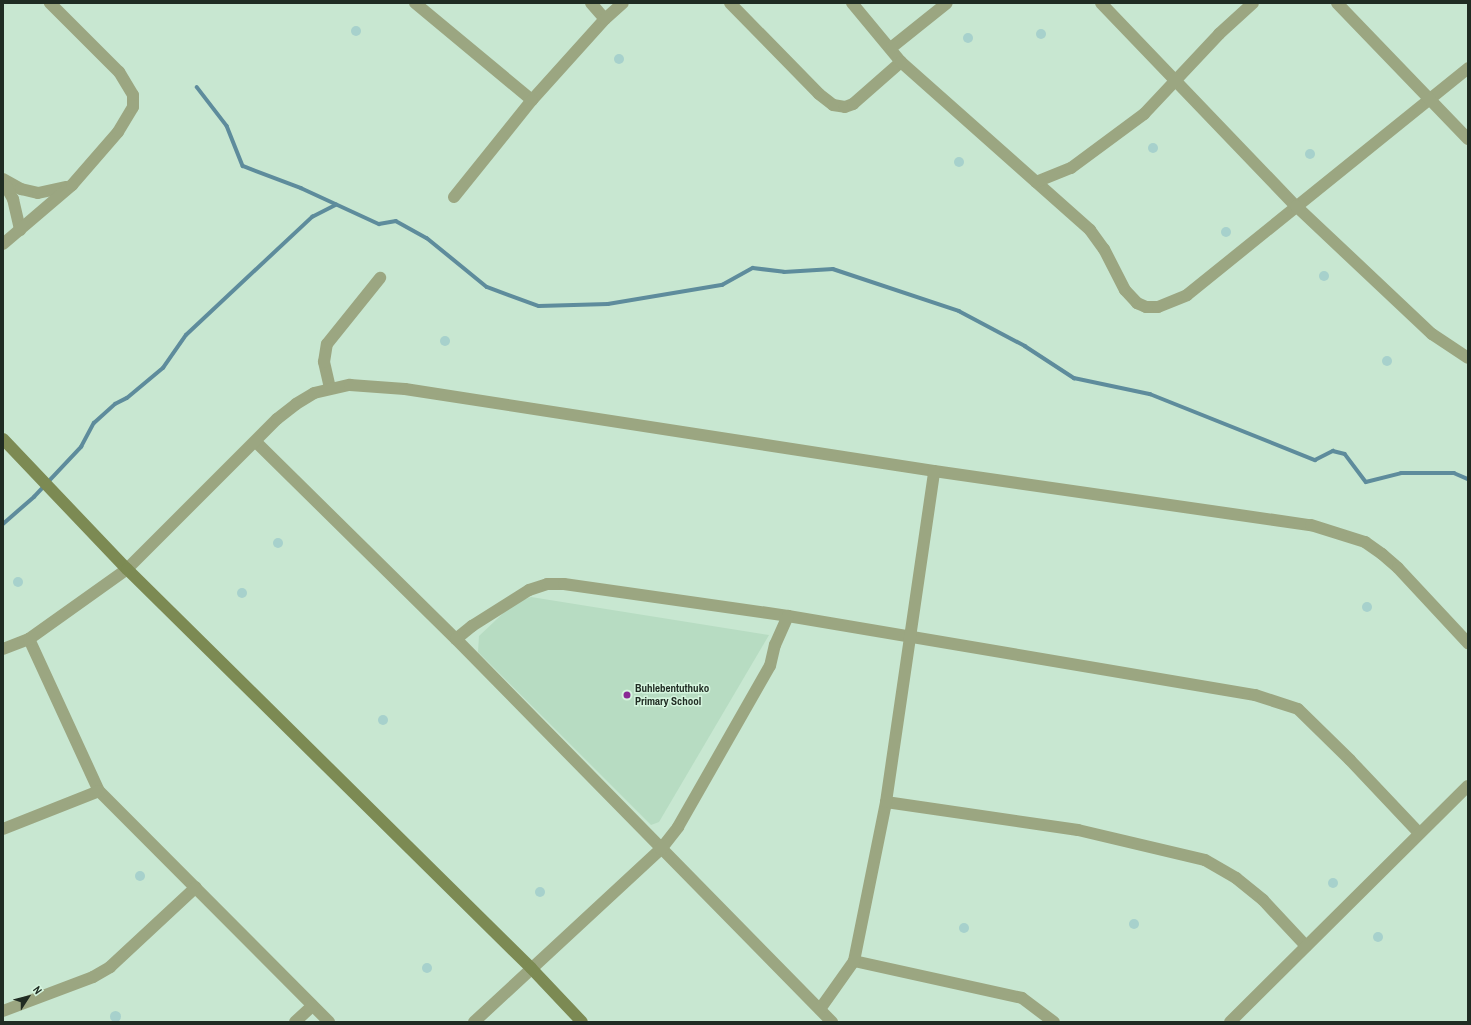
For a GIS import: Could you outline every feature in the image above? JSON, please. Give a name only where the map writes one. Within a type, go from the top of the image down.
[{"type":"street","points":[[3,244],[72,185],[127,119],[133,107],[133,95],[119,72],[50,3]]},
{"type":"street","points":[[415,3],[518,91],[532,100]]},
{"type":"street","points":[[591,3],[605,19]]},
{"type":"street","points":[[454,197],[532,100],[605,19],[623,3]]},
{"type":"street","points":[[730,3],[819,94],[833,105],[845,107],[854,104],[901,62]]},
{"type":"street","points":[[852,3],[892,47],[901,62],[1090,230],[1104,249],[1125,290],[1137,303],[1146,307],[1158,307],[1187,295],[1468,68]]},
{"type":"street","points":[[892,47],[947,3]]},
{"type":"street","points":[[1101,3],[1296,206],[1427,329],[1468,358]]},
{"type":"street","points":[[1036,182],[1071,168],[1088,157],[1144,114],[1219,34],[1253,3]]},
{"type":"street","points":[[1337,3],[1468,139]]},
{"type":"street","points":[[3,180],[21,189],[38,193],[72,185]]},
{"type":"street","points":[[3,180],[13,199],[20,230]]},
{"type":"street","points":[[330,388],[324,362],[327,344],[380,278]]},
{"type":"street","points":[[3,649],[29,639],[127,569],[296,404],[314,393],[330,388],[364,385],[405,389],[934,471],[1292,522],[1347,535],[1365,542],[1398,568],[1468,643]]},
{"type":"street","points":[[3,439],[127,569],[531,968],[582,1022]]},
{"type":"street","points":[[256,442],[456,639],[832,1022]]},
{"type":"street","points":[[820,1009],[854,961],[886,802],[912,636],[934,471]]},
{"type":"street","points":[[456,639],[514,598],[547,584],[564,584],[788,616],[1255,695],[1298,709],[1419,833]]},
{"type":"street","points":[[474,1022],[661,849],[678,827],[767,672],[788,616]]},
{"type":"street","points":[[29,639],[99,791],[329,1022]]},
{"type":"street","points":[[1230,1022],[1468,786]]},
{"type":"street","points":[[3,829],[99,791]]},
{"type":"street","points":[[886,802],[1078,830],[1205,860],[1236,878],[1263,900],[1306,946]]},
{"type":"street","points":[[3,1011],[94,977],[110,967],[196,887]]},
{"type":"street","points":[[854,961],[1022,998],[1054,1022]]},
{"type":"street","points":[[295,1022],[312,1006]]},
{"type":"shaded area","name":"Buhlebentuthuko Primary School","points":[[531,597],[769,635],[659,822],[651,825],[478,652],[479,636],[514,603]]},
{"type":"building","points":[[354,26],[358,26],[360,27],[360,35],[354,36],[351,33],[351,29]]},
{"type":"building","points":[[1039,29],[1043,29],[1045,30],[1045,38],[1039,39],[1036,36],[1036,32]]},
{"type":"building","points":[[966,33],[970,33],[972,34],[972,42],[966,43],[963,40],[963,36]]},
{"type":"building","points":[[617,54],[621,54],[623,55],[623,63],[617,64],[614,61],[614,57]]},
{"type":"building","points":[[1151,143],[1155,143],[1157,144],[1157,152],[1151,153],[1148,150],[1148,146]]},
{"type":"building","points":[[1308,149],[1312,149],[1314,150],[1314,158],[1308,159],[1305,156],[1305,152]]},
{"type":"building","points":[[957,157],[961,157],[963,158],[963,166],[957,167],[954,164],[954,160]]},
{"type":"building","points":[[1224,227],[1228,227],[1230,228],[1230,236],[1224,237],[1221,234],[1221,230]]},
{"type":"building","points":[[1322,271],[1326,271],[1328,272],[1328,280],[1322,281],[1319,278],[1319,274]]},
{"type":"building","points":[[443,336],[447,336],[449,337],[449,345],[443,346],[440,343],[440,339]]},
{"type":"building","points":[[1385,356],[1389,356],[1391,357],[1391,365],[1385,366],[1382,363],[1382,359]]},
{"type":"building","points":[[276,538],[280,538],[282,539],[282,547],[276,548],[273,545],[273,541]]},
{"type":"building","points":[[16,577],[20,577],[22,578],[22,586],[16,587],[13,584],[13,580]]},
{"type":"building","points":[[240,588],[244,588],[246,589],[246,597],[240,598],[237,595],[237,591]]},
{"type":"building","points":[[1365,602],[1369,602],[1371,603],[1371,611],[1365,612],[1362,609],[1362,605]]},
{"type":"building","points":[[381,715],[385,715],[387,716],[387,724],[381,725],[378,722],[378,718]]},
{"type":"building","points":[[138,871],[142,871],[144,872],[144,880],[138,881],[135,878],[135,874]]},
{"type":"building","points":[[1331,878],[1335,878],[1337,879],[1337,887],[1331,888],[1328,885],[1328,881]]},
{"type":"building","points":[[538,887],[542,887],[544,888],[544,896],[538,897],[535,894],[535,890]]},
{"type":"building","points":[[1132,919],[1136,919],[1138,920],[1138,928],[1132,929],[1129,926],[1129,922]]},
{"type":"building","points":[[962,923],[966,923],[968,924],[968,932],[962,933],[959,930],[959,926]]},
{"type":"building","points":[[1376,932],[1380,932],[1382,933],[1382,941],[1376,942],[1373,939],[1373,935]]},
{"type":"building","points":[[425,963],[429,963],[431,964],[431,972],[425,973],[422,970],[422,966]]},
{"type":"building","points":[[115,1010],[119,1012],[121,1016],[119,1020],[115,1022],[111,1020],[109,1016],[111,1012]]},
{"type":"waterway","points":[[197,87],[227,126],[243,166],[301,188],[379,224],[396,221],[427,238],[487,287],[539,306],[608,304],[722,285],[753,268],[784,272],[833,269],[959,311],[1025,346],[1074,378],[1150,394],[1315,460],[1333,451],[1345,454],[1366,482],[1401,473],[1454,473],[1468,479]]},
{"type":"waterway","points":[[3,524],[34,497],[81,447],[94,423],[115,404],[127,398],[163,368],[186,335],[312,217],[336,205]]},
{"type":"place","name":"Buhlebentuthuko Primary School","points":[[627,695]]}]
